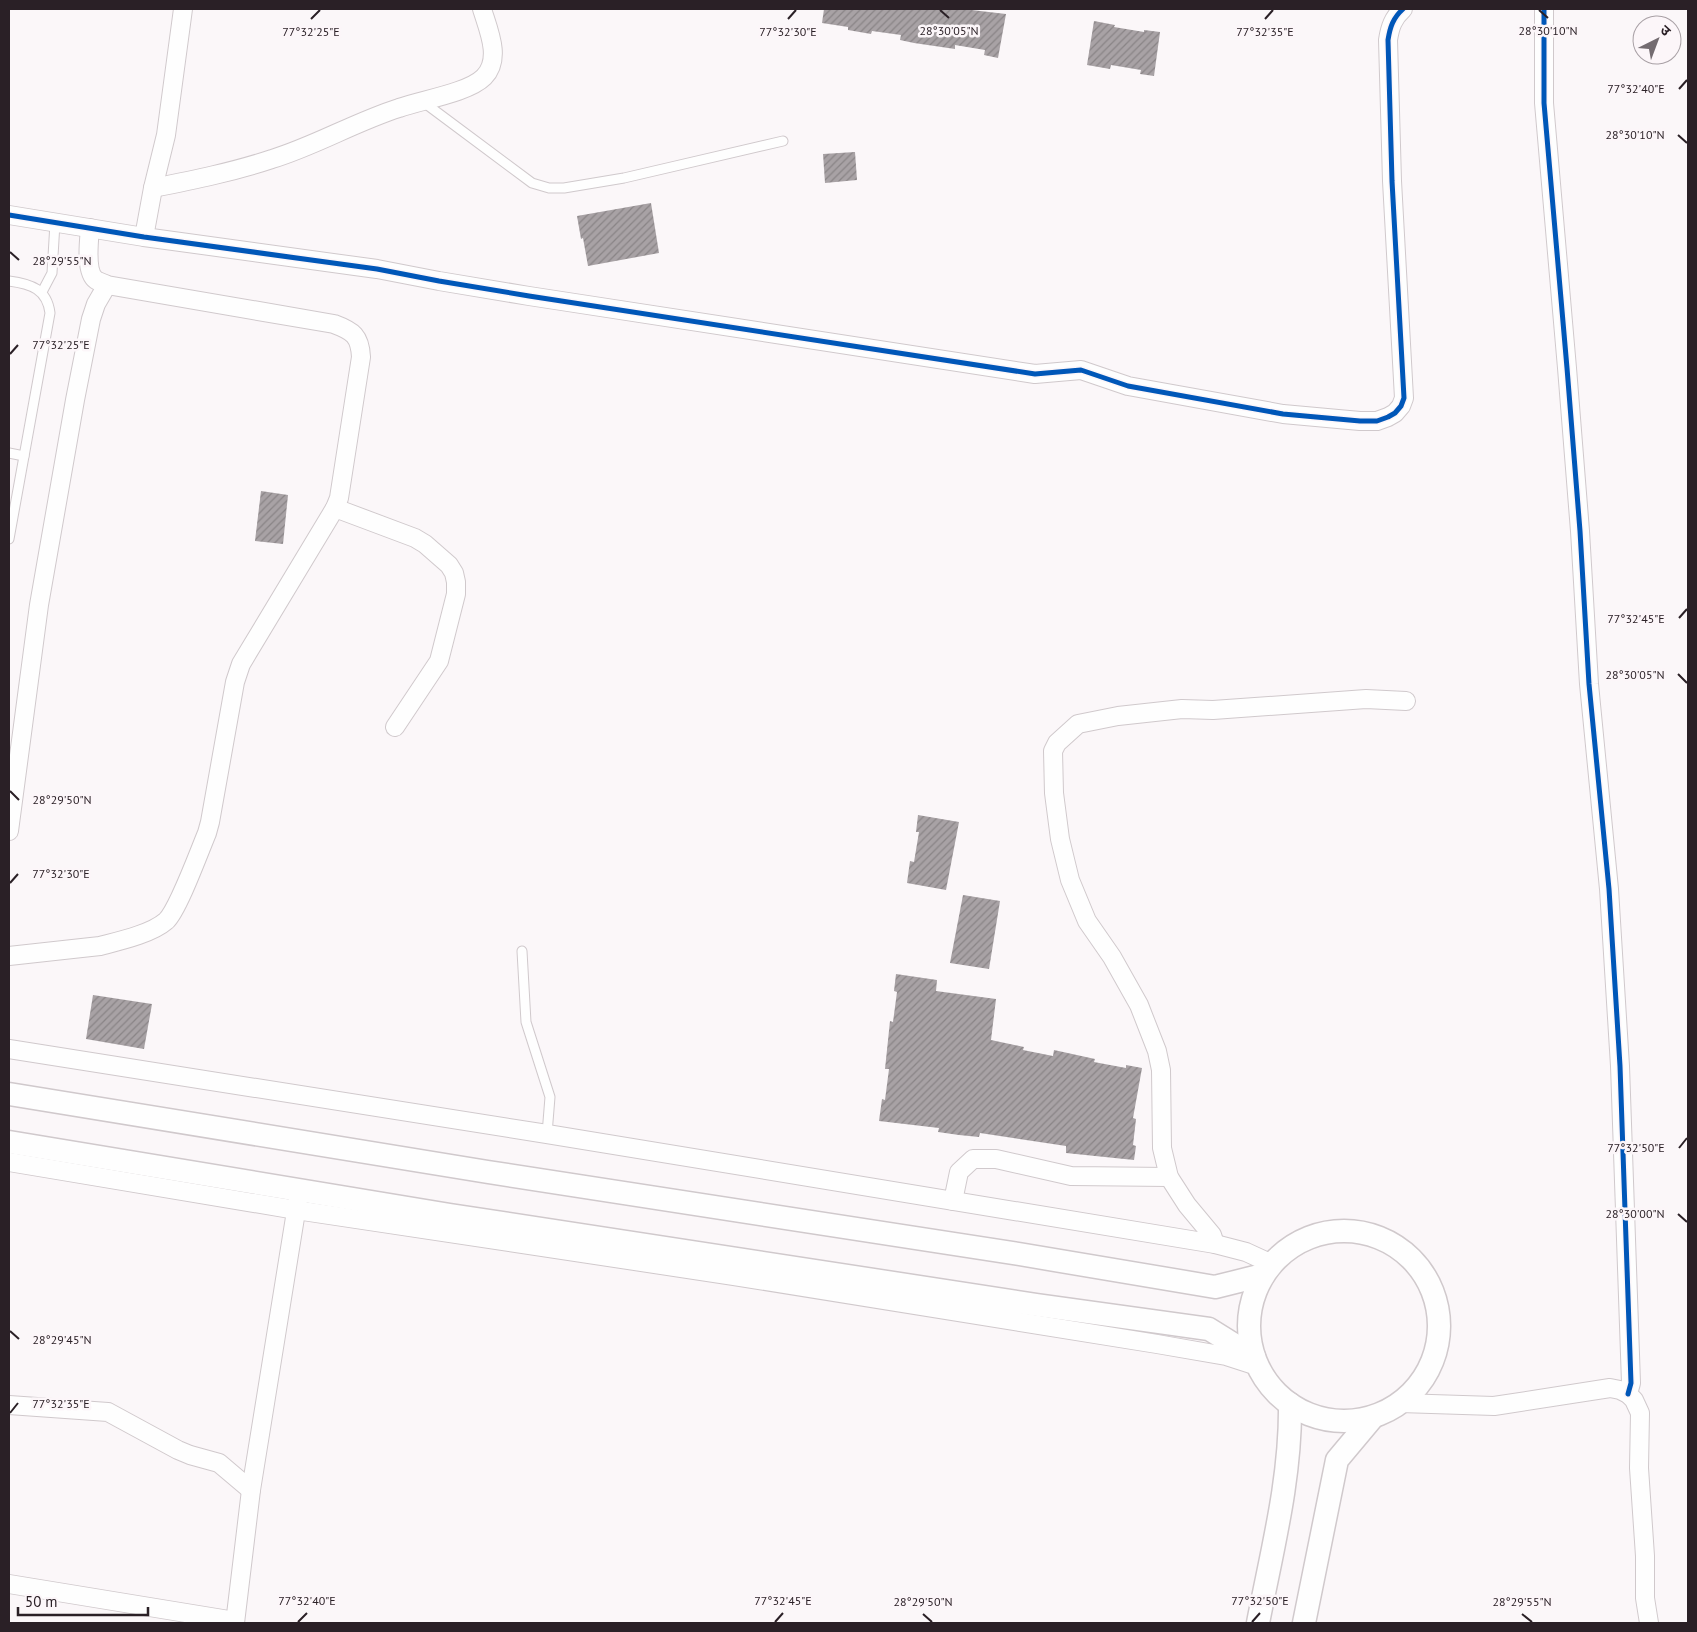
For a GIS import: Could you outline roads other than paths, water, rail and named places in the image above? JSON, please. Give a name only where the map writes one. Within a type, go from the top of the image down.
[{"type":"street","points":[[144,237],[153,188],[166,135],[183,9]]},
{"type":"street","points":[[153,188],[199,179],[273,159],[397,108],[469,87],[484,77],[492,64],[493,49],[482,9]]},
{"type":"street","points":[[9,215],[144,237],[377,268],[439,281],[529,296],[1035,374],[1081,370],[1128,386],[1283,414],[1377,421],[1395,413],[1401,406],[1404,398],[1392,181],[1388,40],[1393,19],[1403,9]]},
{"type":"street","points":[[1544,9],[1544,103],[1569,387],[1589,684],[1609,888],[1620,1066],[1631,1383],[1628,1394]]},
{"type":"street","points":[[9,956],[113,943],[157,928],[172,915],[209,828],[235,682],[241,664],[335,508],[361,357],[361,346],[356,336],[348,329],[334,324],[107,285],[96,280],[91,275],[89,266],[90,228]]},
{"type":"street","points":[[9,830],[39,605],[75,400],[91,319],[96,304],[107,285]]},
{"type":"street","points":[[335,508],[415,538],[425,544],[449,565],[454,573],[456,594],[439,661],[395,727]]},
{"type":"street","points":[[1215,1244],[1212,1235],[1187,1205],[1168,1177],[1162,1148],[1161,1070],[1159,1060],[1139,1005],[1112,956],[1087,921],[1070,880],[1060,839],[1053,782],[1054,747],[1078,724],[1118,716],[1182,709],[1213,710],[1358,700],[1406,701]]},
{"type":"street","points":[[9,1049],[547,1134],[1215,1244],[1246,1252],[1267,1270]]},
{"type":"street","points":[[9,1094],[488,1172],[1019,1254],[1215,1287],[1267,1270]]},
{"type":"street","points":[[9,1142],[298,1200]]},
{"type":"street","points":[[953,1201],[959,1172],[973,1159],[996,1159],[1071,1176],[1168,1177]]},
{"type":"street","points":[[9,1162],[298,1200],[450,1215],[1037,1305],[1209,1329],[1256,1361]]},
{"type":"street","points":[[9,1584],[170,1617],[235,1622],[251,1490],[298,1200]]},
{"type":"street","points":[[1334,1231],[1368,1234],[1408,1255],[1420,1268],[1434,1294],[1437,1305],[1439,1340],[1420,1385],[1400,1404],[1372,1417],[1353,1421],[1310,1415],[1290,1404],[1269,1384],[1256,1361],[1250,1343],[1252,1298],[1267,1270],[1281,1254],[1304,1239],[1334,1231]]},
{"type":"street","points":[[1400,1404],[1494,1406],[1610,1388],[1628,1394],[1634,1400],[1640,1412],[1639,1468],[1645,1598],[1649,1623]]},
{"type":"street","points":[[1258,1623],[1286,1482],[1290,1435],[1290,1404]]},
{"type":"street","points":[[9,1405],[108,1412],[178,1450],[219,1463],[251,1490]]},
{"type":"street","points":[[1304,1623],[1337,1460],[1372,1417]]},
{"type":"lane","points":[[422,101],[532,183],[550,188],[564,188],[624,178],[783,141]]},
{"type":"lane","points":[[42,292],[52,272],[55,222]]},
{"type":"lane","points":[[9,281],[23,283],[42,292],[49,303],[50,313],[9,538]]},
{"type":"lane","points":[[9,453],[24,456]]},
{"type":"lane","points":[[522,951],[526,1022],[550,1098],[547,1134]]}]
